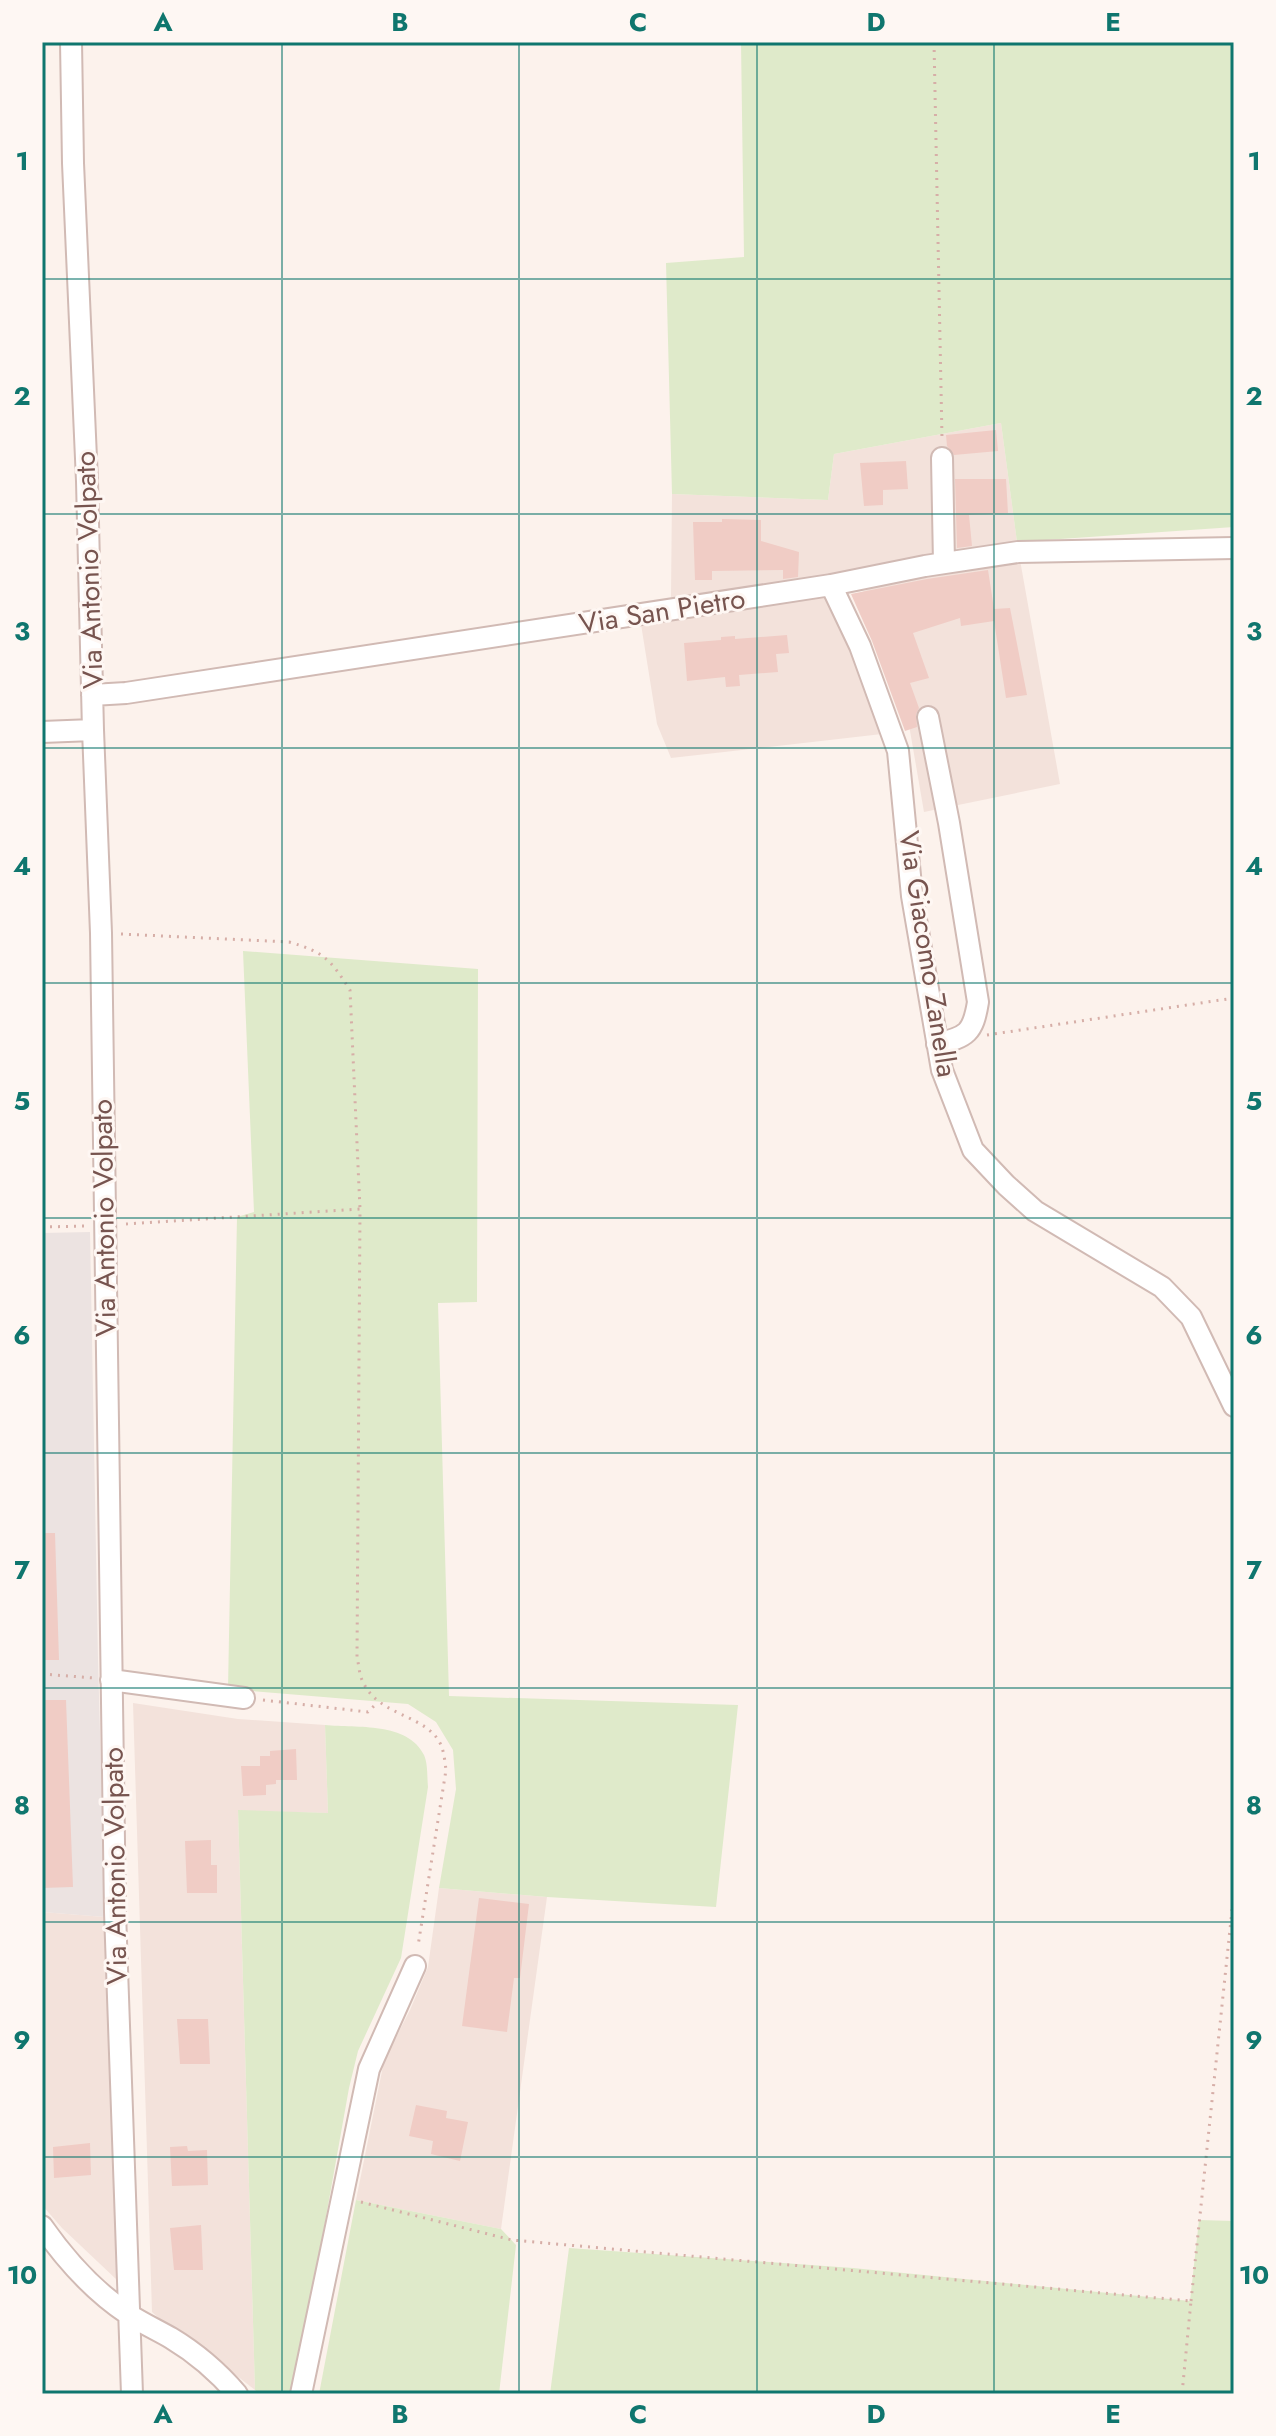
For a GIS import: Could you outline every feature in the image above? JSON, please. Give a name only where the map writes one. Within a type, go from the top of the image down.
[{"type":"street","name":"Via Antonio Volpato","points":[[71,42],[101,933],[115,1912],[132,2394]]},
{"type":"street","points":[[944,463],[944,563]]},
{"type":"street","name":"Via San Pietro","points":[[92,695],[126,693],[831,585],[1018,552],[1234,548]]},
{"type":"street","name":"Via Giacomo Zanella","points":[[831,585],[860,646],[898,751],[912,896],[937,1044],[942,1070],[973,1150],[1035,1211],[1162,1287],[1191,1317],[1234,1406]]},
{"type":"street","points":[[928,717],[978,1002],[971,1028],[959,1039],[937,1044]]},
{"type":"street","points":[[42,732],[93,730]]},
{"type":"street","points":[[111,1680],[244,1698]]},
{"type":"street","points":[[301,2394],[369,2069],[415,1966]]},
{"type":"street","points":[[42,2226],[74,2266],[106,2298],[196,2355],[218,2372],[237,2394]]},
{"type":"path","points":[[934,42],[944,463]]},
{"type":"path","points":[[101,933],[289,942],[315,949],[336,967],[350,990],[360,1209],[357,1657],[363,1682],[378,1702],[397,1714],[427,1726],[440,1744],[446,1770],[415,1966]]},
{"type":"path","points":[[959,1039],[1234,998]]},
{"type":"path","points":[[42,1227],[104,1226],[360,1209]]},
{"type":"path","points":[[42,1674],[111,1680]]},
{"type":"path","points":[[244,1698],[368,1712],[378,1702]]},
{"type":"path","points":[[1182,2394],[1234,1891]]},
{"type":"path","points":[[341,2197],[512,2240],[1191,2301]]},
{"type":"shaded area","points":[[1001,423],[1017,542],[976,547],[763,589],[671,597],[672,494],[828,500],[834,454]]},
{"type":"shaded area","points":[[1020,560],[1060,784],[924,812],[909,725],[855,595],[891,580]]},
{"type":"shaded area","points":[[831,593],[882,734],[671,758],[657,724],[640,618]]},
{"type":"shaded area","points":[[90,1232],[105,1917],[42,1912],[42,1233]]},
{"type":"shaded area","points":[[133,1703],[238,1719],[325,1725],[328,1813],[238,1811],[255,2390],[152,2312]]},
{"type":"shaded area","points":[[439,1888],[547,1897],[501,2229],[356,2200],[384,2061],[428,1967]]},
{"type":"shaded area","points":[[42,1912],[105,1917],[117,2280],[42,2205]]},
{"type":"green space","points":[[741,42],[1234,42],[1234,527],[1017,542],[1001,423],[834,454],[828,500],[672,494],[666,263],[744,257]]},
{"type":"green space","points":[[243,951],[478,969],[477,1302],[438,1303],[449,1696],[738,1705],[716,1907],[439,1888],[456,1789],[453,1750],[436,1722],[408,1704],[228,1689],[237,1217],[254,1212]]},
{"type":"green space","points":[[325,1725],[380,1729],[406,1737],[424,1755],[428,1787],[401,1958],[358,2051],[290,2394],[260,2394],[255,2390],[238,1810],[328,1813]]},
{"type":"green space","points":[[356,2200],[501,2229],[516,2245],[499,2394],[319,2394]]},
{"type":"green space","points":[[1199,2220],[1234,2221],[1234,2394],[550,2394],[569,2248],[853,2268],[1190,2301]]},
{"type":"building","points":[[996,430],[998,451],[954,455],[947,446],[946,435]]},
{"type":"building","points":[[906,461],[908,489],[883,490],[883,505],[864,506],[860,463]]},
{"type":"building","points":[[955,479],[1006,479],[1008,513],[969,515],[972,546],[957,548]]},
{"type":"building","points":[[722,519],[761,520],[761,541],[799,552],[798,577],[783,579],[783,570],[712,571],[712,580],[695,580],[693,522],[722,522]]},
{"type":"building","points":[[988,570],[994,609],[1010,608],[1027,695],[1006,698],[994,621],[961,626],[960,618],[913,633],[929,678],[910,683],[919,708],[917,727],[905,731],[851,594]]},
{"type":"building","points":[[787,635],[789,653],[776,654],[778,672],[739,675],[740,686],[726,687],[725,677],[687,681],[684,643],[721,640],[721,637],[735,636],[735,639]]},
{"type":"building","points":[[42,1533],[55,1533],[59,1660],[42,1660]]},
{"type":"building","points":[[42,1700],[66,1700],[73,1887],[42,1888]]},
{"type":"building","points":[[296,1749],[297,1780],[276,1780],[276,1784],[266,1785],[266,1795],[243,1796],[241,1766],[260,1766],[260,1756],[270,1756],[270,1751]]},
{"type":"building","points":[[211,1840],[211,1865],[217,1865],[217,1893],[187,1893],[185,1841]]},
{"type":"building","points":[[479,1898],[529,1904],[520,1978],[514,1978],[507,2032],[462,2026]]},
{"type":"building","points":[[177,2019],[208,2019],[210,2064],[180,2064]]},
{"type":"building","points":[[416,2105],[447,2111],[446,2118],[468,2122],[460,2161],[431,2154],[433,2141],[409,2136]]},
{"type":"building","points":[[90,2143],[91,2175],[54,2178],[53,2147]]},
{"type":"building","points":[[187,2146],[188,2151],[207,2150],[208,2185],[172,2186],[170,2147]]},
{"type":"building","points":[[201,2225],[203,2270],[174,2270],[170,2228]]}]
